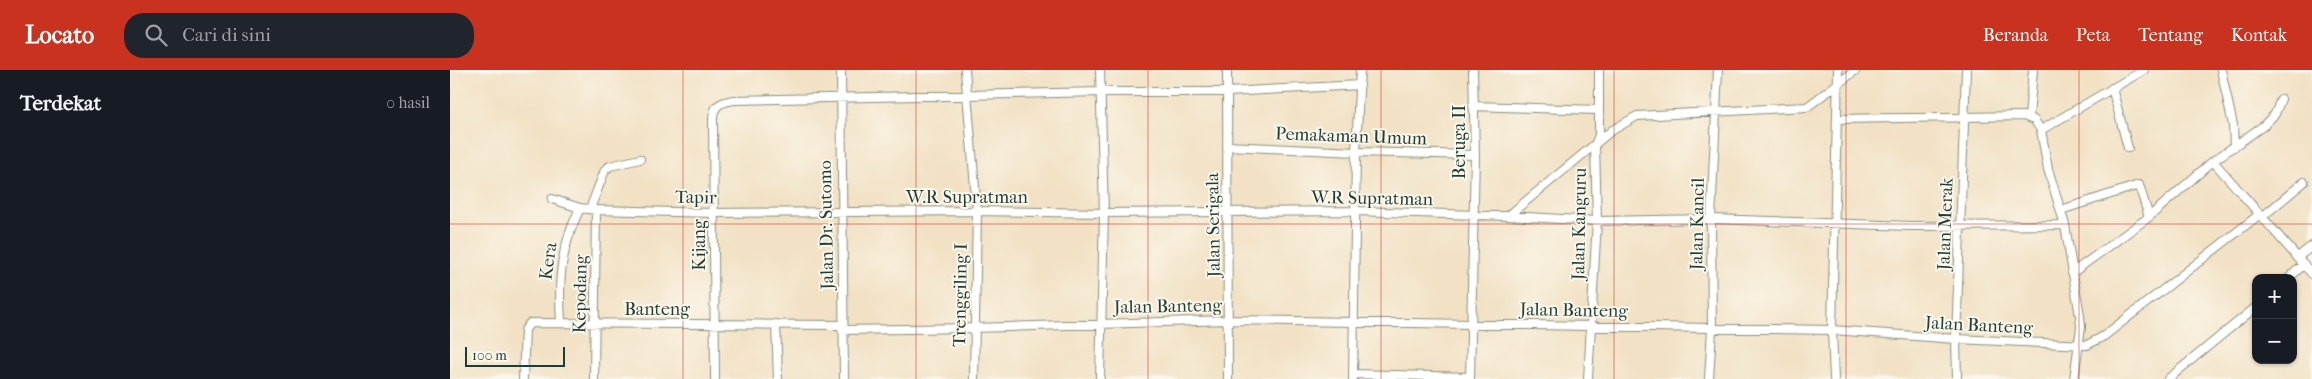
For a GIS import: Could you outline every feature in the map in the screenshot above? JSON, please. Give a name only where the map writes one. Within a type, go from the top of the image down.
[{"type":"street","name":"Jalan Dr. Sutomo","points":[[841,70],[844,379]]},
{"type":"street","name":"Trenggiling I","points":[[965,70],[977,211],[974,379]]},
{"type":"street","points":[[1100,70],[1104,214],[1100,379]]},
{"type":"street","name":"Jalan Serigala","points":[[1226,70],[1228,379]]},
{"type":"street","points":[[1360,70],[1356,152],[1353,376],[1470,378]]},
{"type":"street","name":"Beruga II","points":[[1470,378],[1475,154],[1473,70]]},
{"type":"street","name":"Jalan Kanguru","points":[[1588,379],[1597,221],[1595,145],[1599,135],[1599,70]]},
{"type":"street","name":"Jalan Kancil","points":[[1709,379],[1712,329],[1711,219],[1714,110],[1718,70]]},
{"type":"street","points":[[1834,379],[1832,330],[1838,70]]},
{"type":"street","points":[[1508,216],[1620,124],[1637,116],[1714,110],[1807,107],[1856,70]]},
{"type":"street","name":"Jalan Merak","points":[[1957,379],[1956,339],[1966,70]]},
{"type":"street","points":[[2029,117],[2033,70]]},
{"type":"street","points":[[2041,130],[2144,70]]},
{"type":"street","points":[[2221,70],[2232,116],[2234,147]]},
{"type":"street","points":[[840,98],[1102,92],[1227,92],[1360,85]]},
{"type":"street","points":[[2112,88],[2128,148]]},
{"type":"street","name":"Kijang","points":[[715,379],[714,110],[720,103],[734,100],[840,98]]},
{"type":"street","points":[[2072,273],[2149,217],[2213,161],[2264,126],[2275,114],[2281,100]]},
{"type":"street","points":[[1474,106],[1598,110]]},
{"type":"street","points":[[1837,119],[1964,116],[2029,117],[2041,130],[2048,169],[2065,225],[2080,316],[2079,346],[2074,379]]},
{"type":"street","name":"Pemakaman Umum","points":[[1227,146],[1356,152],[1475,154]]},
{"type":"street","points":[[593,210],[605,170],[610,166],[640,159]]},
{"type":"street","points":[[2213,161],[2312,274]]},
{"type":"street","name":"Jalan Banteng","points":[[842,327],[974,328],[1228,320],[1471,323],[1832,330],[2079,346],[2087,345],[2104,336],[2304,182]]},
{"type":"street","points":[[2061,210],[2139,186],[2149,217]]},
{"type":"street","name":"Tapir","points":[[552,199],[593,210],[714,213],[841,211]]},
{"type":"street","name":"Kera","points":[[561,322],[560,272],[563,252],[568,233],[580,208]]},
{"type":"street","name":"Kepodang","points":[[593,210],[594,379]]},
{"type":"street","name":"W.R Supratman","points":[[841,211],[977,211],[1104,214],[1355,211],[1473,214],[1597,221],[1711,219],[1960,226],[2065,225]]},
{"type":"street","points":[[2298,257],[2312,246]]},
{"type":"street","points":[[2293,274],[2304,264]]},
{"type":"street","points":[[2168,379],[2252,310]]},
{"type":"street","name":"Banteng","points":[[523,379],[526,325],[530,323],[776,324],[842,327]]},
{"type":"street","points":[[776,324],[778,379]]}]
